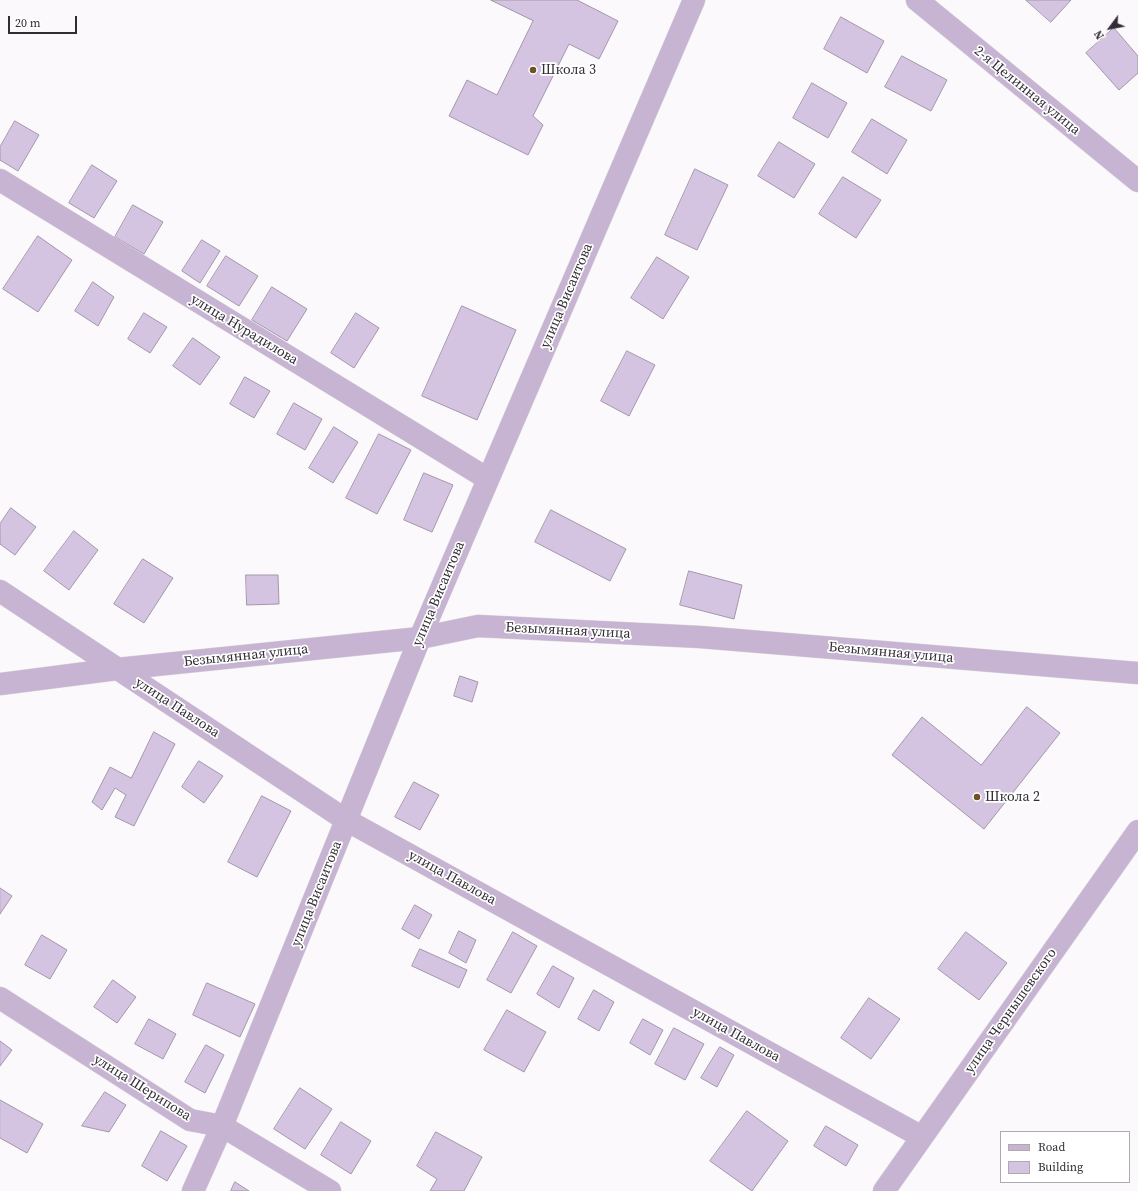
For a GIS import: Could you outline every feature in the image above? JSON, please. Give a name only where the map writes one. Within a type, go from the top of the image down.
[{"type":"street","name":"улица Висаитова","points":[[192,1191],[222,1126],[420,638],[694,0]]},
{"type":"street","name":"2-я Целинная улица","points":[[917,0],[1138,181]]},
{"type":"street","name":"улица Нурадилова","points":[[0,180],[488,479]]},
{"type":"street","name":"улица Павлова","points":[[0,591],[346,820],[922,1137]]},
{"type":"street","name":"Безымянная улица","points":[[0,684],[117,669],[420,638],[478,626],[700,637],[1138,673]]},
{"type":"street","name":"улица Чернышевского","points":[[884,1191],[1138,830]]},
{"type":"street","name":"улица Шерипова","points":[[0,998],[190,1120],[222,1126],[330,1191]]},
{"type":"building","name":"Школа 3","points":[[491,0],[577,0],[618,21],[599,59],[569,44],[533,116],[543,125],[528,155],[449,116],[467,80],[497,95],[533,21]]},
{"type":"building","points":[[1026,0],[1071,0],[1051,22]]},
{"type":"building","points":[[841,17],[884,41],[867,73],[824,49]]},
{"type":"building","points":[[1114,28],[1138,56],[1138,73],[1119,90],[1086,53]]},
{"type":"building","points":[[902,56],[947,80],[931,111],[885,87]]},
{"type":"building","points":[[812,83],[847,103],[828,138],[793,118]]},
{"type":"building","points":[[872,119],[907,140],[887,174],[852,152]]},
{"type":"building","points":[[15,121],[39,135],[18,171],[0,160],[0,147]]},
{"type":"building","points":[[779,142],[815,164],[794,198],[758,176]]},
{"type":"building","points":[[92,165],[117,181],[94,218],[69,203]]},
{"type":"building","points":[[695,169],[728,185],[697,250],[665,235]]},
{"type":"building","points":[[843,177],[881,200],[856,238],[819,214]]},
{"type":"building","points":[[133,205],[163,222],[144,254],[115,237]]},
{"type":"building","points":[[38,236],[72,260],[38,312],[3,289]]},
{"type":"building","points":[[202,240],[220,251],[200,283],[182,271]]},
{"type":"building","points":[[226,256],[258,276],[239,306],[207,286]]},
{"type":"building","points":[[657,257],[689,277],[663,319],[631,298]]},
{"type":"building","points":[[93,282],[114,297],[98,326],[75,311]]},
{"type":"building","points":[[272,287],[307,309],[287,341],[252,320]]},
{"type":"building","points":[[462,306],[516,330],[477,420],[422,396]]},
{"type":"building","points":[[144,313],[167,327],[150,353],[128,339]]},
{"type":"building","points":[[356,313],[379,328],[354,368],[331,353]]},
{"type":"building","points":[[193,338],[220,357],[200,385],[173,366]]},
{"type":"building","points":[[627,351],[655,365],[629,416],[601,401]]},
{"type":"building","points":[[245,377],[270,391],[254,418],[230,404]]},
{"type":"building","points":[[294,403],[322,419],[305,450],[277,434]]},
{"type":"building","points":[[334,427],[358,442],[333,483],[309,468]]},
{"type":"building","points":[[379,434],[411,450],[377,514],[346,498]]},
{"type":"building","points":[[424,473],[453,485],[432,532],[404,520]]},
{"type":"building","points":[[11,508],[36,527],[15,555],[0,544],[0,524]]},
{"type":"building","points":[[551,510],[626,549],[610,581],[535,542]]},
{"type":"building","points":[[74,531],[98,550],[69,590],[44,571]]},
{"type":"building","points":[[143,559],[173,578],[144,623],[114,604]]},
{"type":"building","points":[[689,571],[742,585],[734,619],[680,605]]},
{"type":"building","points":[[246,575],[278,575],[279,604],[247,605]]},
{"type":"building","points":[[460,676],[478,682],[472,702],[454,696]]},
{"type":"building","name":"Школа 2","points":[[1027,707],[1060,733],[984,829],[892,755],[922,717],[981,765]]},
{"type":"building","points":[[154,732],[175,744],[134,826],[115,817],[126,795],[115,788],[102,810],[92,802],[110,767],[131,778]]},
{"type":"building","points":[[199,761],[223,776],[204,803],[182,787]]},
{"type":"building","points":[[414,782],[439,795],[420,830],[395,817]]},
{"type":"building","points":[[262,796],[291,811],[257,877],[228,862]]},
{"type":"building","points":[[0,888],[12,896],[0,914]]},
{"type":"building","points":[[415,905],[432,915],[419,939],[402,929]]},
{"type":"building","points":[[459,931],[476,940],[466,963],[449,953]]},
{"type":"building","points":[[513,932],[537,946],[511,993],[487,980]]},
{"type":"building","points":[[966,932],[1007,963],[979,1000],[938,969]]},
{"type":"building","points":[[42,935],[67,950],[50,979],[25,965]]},
{"type":"building","points":[[420,949],[467,970],[459,988],[412,966]]},
{"type":"building","points":[[553,966],[574,978],[559,1008],[537,994]]},
{"type":"building","points":[[113,980],[136,997],[117,1023],[94,1007]]},
{"type":"building","points":[[207,983],[255,1004],[240,1037],[193,1015]]},
{"type":"building","points":[[594,990],[614,1002],[599,1031],[578,1019]]},
{"type":"building","points":[[869,998],[900,1019],[871,1059],[841,1038]]},
{"type":"building","points":[[507,1010],[546,1032],[524,1072],[484,1050]]},
{"type":"building","points":[[149,1019],[176,1034],[163,1059],[135,1044]]},
{"type":"building","points":[[643,1019],[663,1030],[650,1055],[630,1043]]},
{"type":"building","points":[[674,1028],[704,1044],[685,1080],[655,1064]]},
{"type":"building","points":[[0,1041],[12,1050],[0,1066]]},
{"type":"building","points":[[206,1045],[224,1055],[205,1093],[185,1082]]},
{"type":"building","points":[[720,1047],[734,1055],[717,1087],[701,1078]]},
{"type":"building","points":[[300,1088],[332,1109],[305,1149],[274,1129]]},
{"type":"building","points":[[105,1092],[126,1105],[109,1132],[82,1126]]},
{"type":"building","points":[[0,1100],[43,1124],[27,1153],[0,1138]]},
{"type":"building","points":[[747,1111],[788,1141],[752,1191],[710,1161]]},
{"type":"building","points":[[341,1122],[371,1141],[351,1174],[321,1155]]},
{"type":"building","points":[[826,1126],[858,1145],[846,1166],[814,1146]]},
{"type":"building","points":[[161,1131],[187,1146],[167,1181],[142,1166]]},
{"type":"building","points":[[436,1132],[482,1157],[464,1191],[430,1191],[437,1179],[417,1166]]},
{"type":"building","points":[[235,1182],[249,1191],[231,1191]]},
{"type":"place","name":"Школа 3","points":[[533,70]]},
{"type":"place","name":"Школа 2","points":[[977,797]]}]
